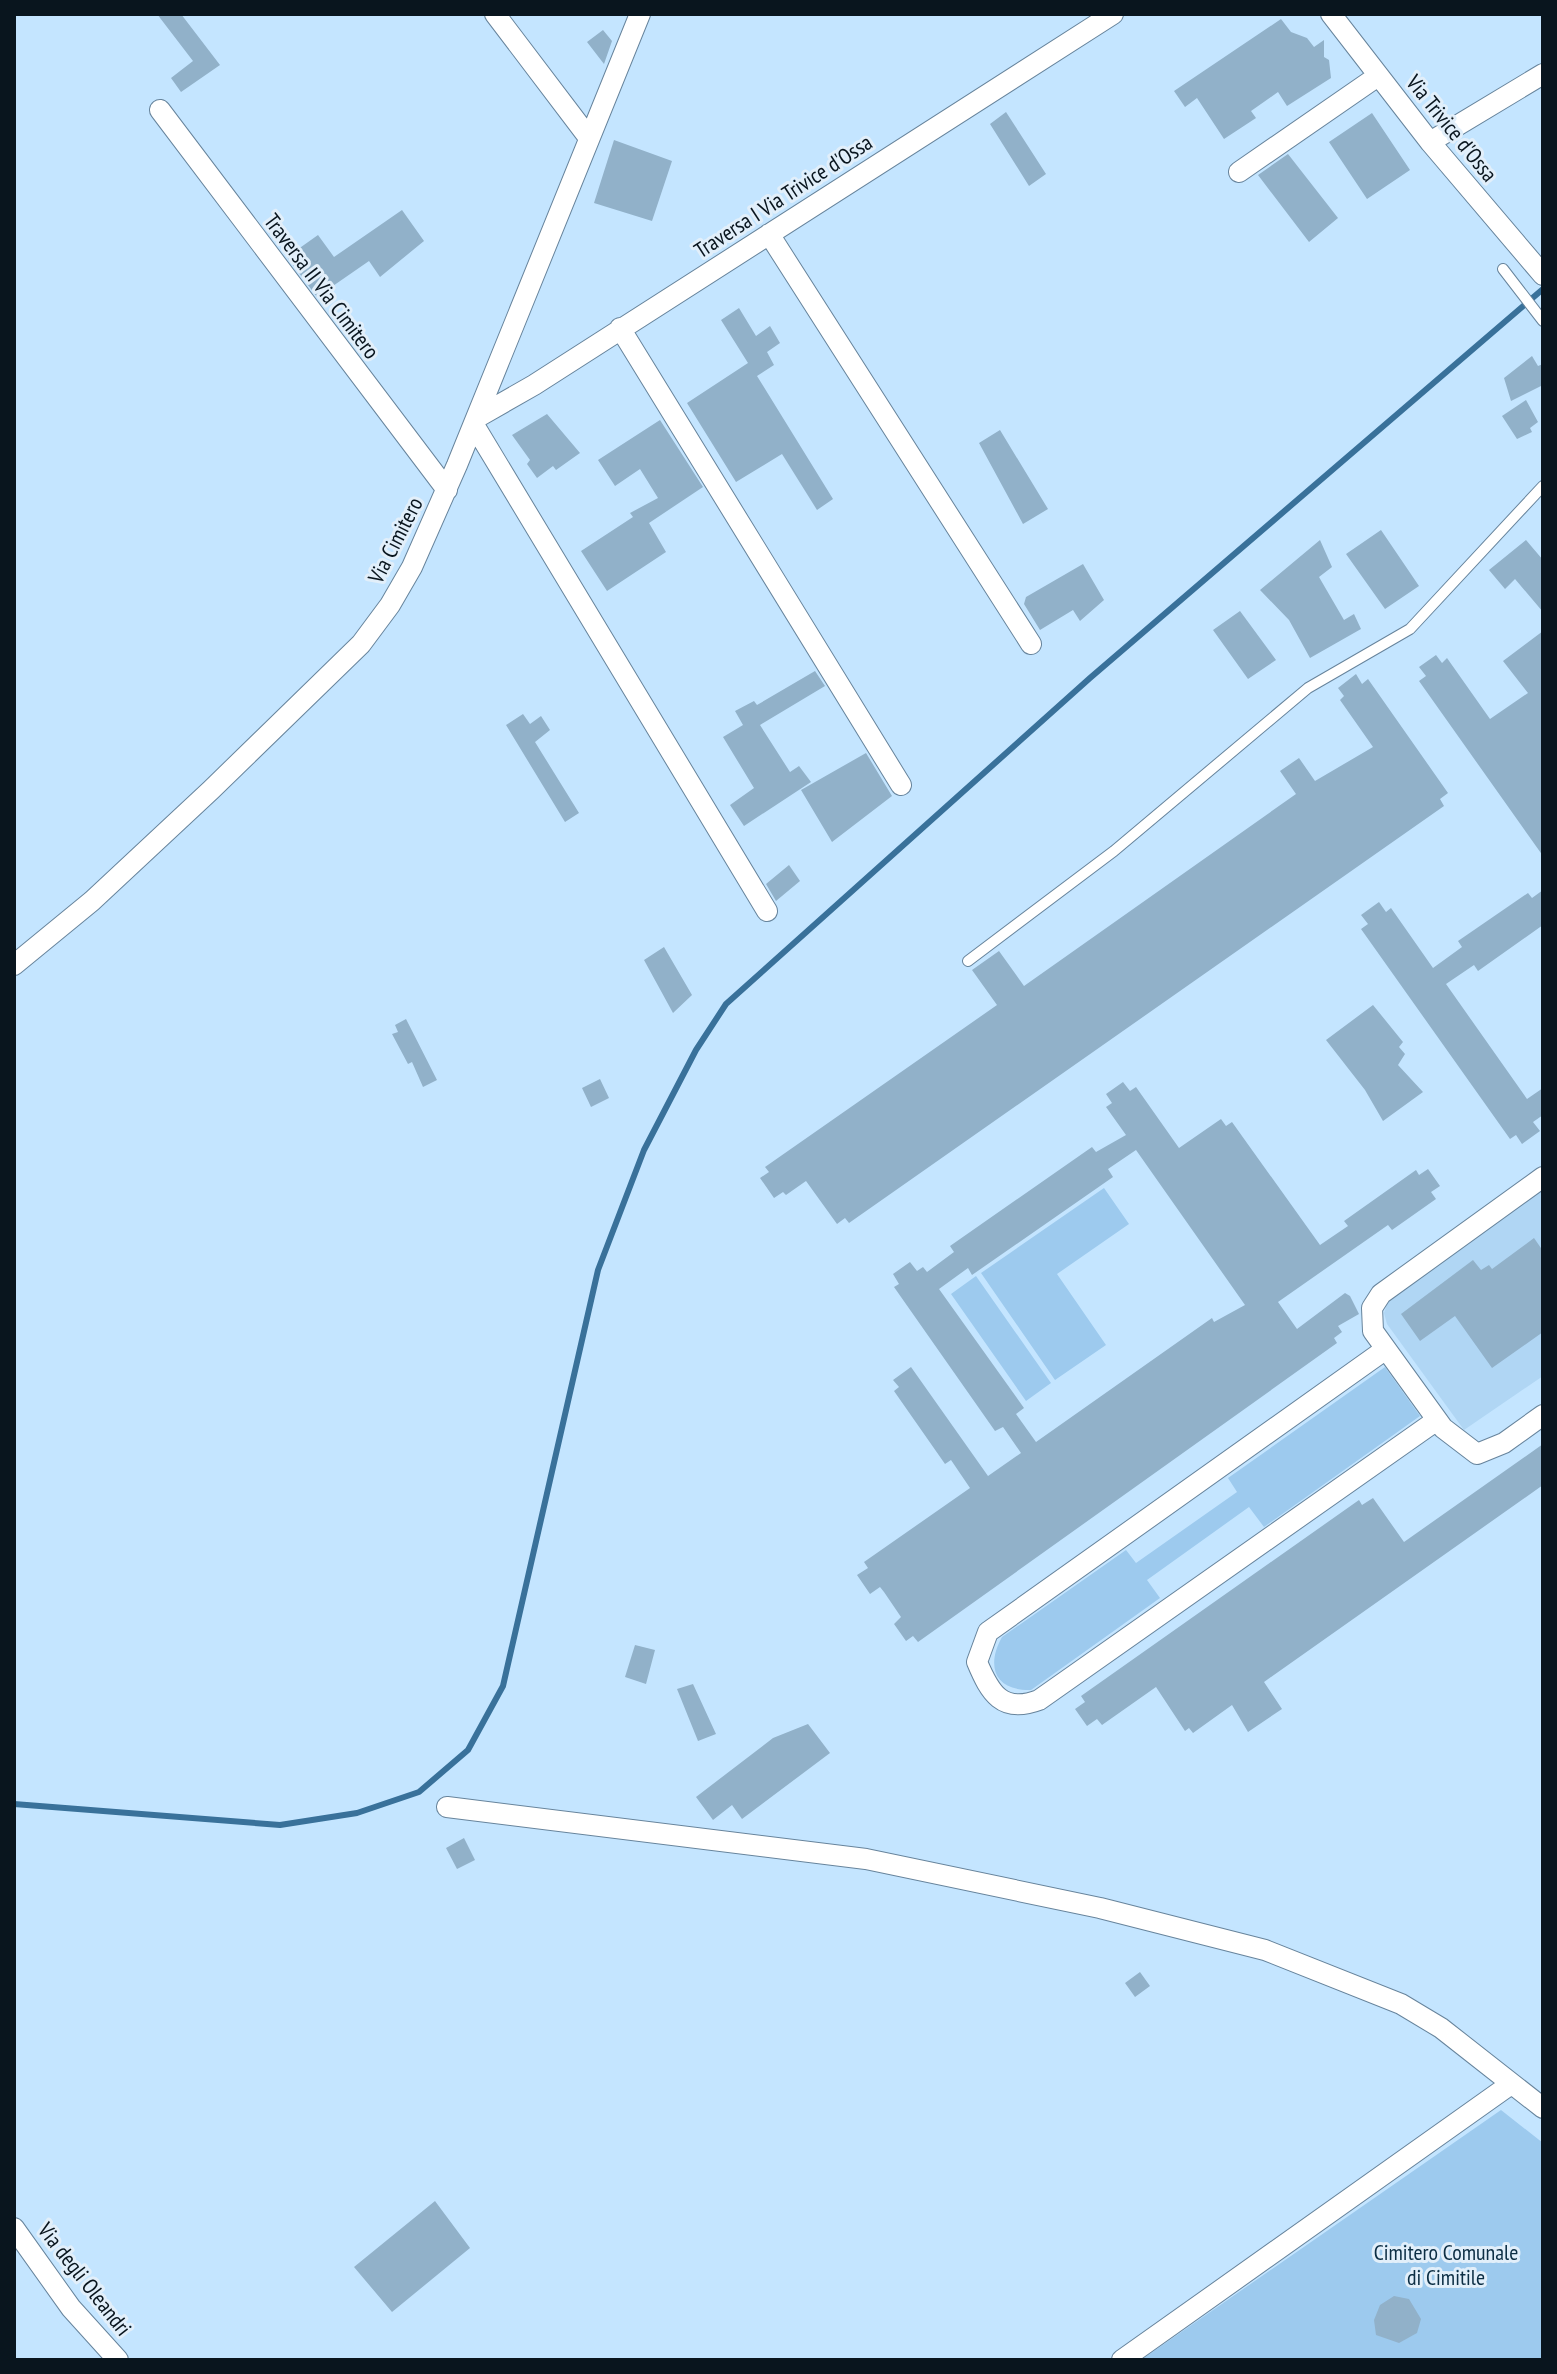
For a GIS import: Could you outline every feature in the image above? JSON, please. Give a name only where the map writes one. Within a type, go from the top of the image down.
[{"type":"street","points":[[495,14],[589,138]]},
{"type":"street","name":"Via Cimitero","points":[[14,965],[92,901],[361,644],[412,567],[476,421],[640,14]]},
{"type":"street","name":"Traversa I Via Trivice d'Ossa","points":[[476,421],[1113,14]]},
{"type":"street","name":"Via Trivice d'Ossa","points":[[1331,14],[1430,142],[1541,274]]},
{"type":"street","points":[[1430,142],[1543,74]]},
{"type":"street","points":[[1239,172],[1378,76]]},
{"type":"street","name":"Traversa II Via Cimitero","points":[[160,110],[447,490]]},
{"type":"street","points":[[769,234],[1031,644]]},
{"type":"street","points":[[620,328],[901,785]]},
{"type":"street","points":[[476,421],[767,911]]},
{"type":"street","points":[[1543,1177],[1381,1294],[1372,1308],[1373,1331],[1437,1420],[1477,1454],[1504,1443],[1543,1415]]},
{"type":"street","points":[[1386,1349],[988,1632],[977,1662],[988,1687],[1006,1703],[1022,1707],[1039,1700],[1437,1420]]},
{"type":"street","points":[[447,1807],[866,1859],[1100,1908],[1265,1950],[1401,2004],[1441,2028],[1543,2108]]},
{"type":"street","points":[[1122,2360],[1511,2084]]},
{"type":"street","name":"Via degli Oleandri","points":[[14,2228],[71,2308],[118,2360]]},
{"type":"lane","points":[[1503,269],[1542,320]]},
{"type":"lane","points":[[968,961],[1114,851],[1308,688],[1410,629],[1543,486]]},
{"type":"shaded area","points":[[1543,1189],[1543,1376],[1464,1430],[1387,1324],[1384,1313],[1388,1301]]},
{"type":"green space","points":[[1104,1188],[1129,1224],[1057,1274],[1106,1345],[1055,1380],[981,1273]]},
{"type":"green space","points":[[976,1276],[1051,1383],[1026,1401],[951,1294]]},
{"type":"green space","points":[[1385,1367],[1420,1416],[1264,1527],[1249,1507],[1147,1580],[1160,1598],[1031,1690],[1018,1689],[1001,1681],[994,1667],[1002,1637],[1126,1550],[1136,1563],[1237,1492],[1228,1478]]},
{"type":"green space","name":"Cimitero Comunale di Cimitile","points":[[1501,2110],[1543,2143],[1543,2360],[1141,2360]]},
{"type":"building","points":[[157,14],[181,14],[220,65],[181,92],[171,78],[193,61]]},
{"type":"building","points":[[1281,19],[1291,32],[1307,38],[1314,47],[1324,40],[1324,57],[1329,60],[1331,78],[1287,106],[1278,92],[1251,111],[1256,118],[1224,139],[1197,98],[1185,107],[1174,91]]},
{"type":"building","points":[[603,30],[612,41],[604,64],[587,42]]},
{"type":"building","points":[[1006,112],[1046,174],[1029,186],[990,124]]},
{"type":"building","points":[[1372,113],[1410,170],[1367,199],[1329,142]]},
{"type":"building","points":[[614,140],[672,161],[652,221],[594,203]]},
{"type":"building","points":[[1288,154],[1338,218],[1309,242],[1258,175]]},
{"type":"building","points":[[402,210],[424,241],[380,277],[369,261],[317,297],[287,257],[318,235],[334,257]]},
{"type":"building","points":[[739,308],[756,336],[770,326],[780,343],[767,352],[774,365],[757,376],[833,499],[817,510],[782,454],[736,482],[687,403],[748,363],[721,320]]},
{"type":"building","points":[[1532,356],[1538,366],[1543,364],[1543,385],[1511,401],[1504,378]]},
{"type":"building","points":[[1526,400],[1538,422],[1530,428],[1532,432],[1517,439],[1502,416]]},
{"type":"building","points":[[547,414],[580,453],[556,470],[553,466],[537,478],[527,464],[530,460],[512,435]]},
{"type":"building","points":[[660,420],[703,487],[649,523],[666,552],[607,591],[581,551],[633,517],[630,513],[658,498],[640,469],[615,486],[598,460]]},
{"type":"building","points":[[1000,430],[1048,509],[1023,524],[979,443]]},
{"type":"building","points":[[1381,530],[1419,586],[1385,609],[1346,554]]},
{"type":"building","points":[[1320,540],[1332,567],[1319,577],[1344,620],[1354,614],[1361,629],[1310,658],[1289,620],[1260,590]]},
{"type":"building","points":[[1526,540],[1543,560],[1543,612],[1515,579],[1505,589],[1489,570]]},
{"type":"building","points":[[1083,564],[1104,600],[1080,621],[1073,610],[1040,630],[1024,604],[1026,597]]},
{"type":"building","points":[[1240,611],[1276,660],[1248,679],[1213,630]]},
{"type":"building","points":[[1543,631],[1543,856],[1419,681],[1426,676],[1419,667],[1436,655],[1442,663],[1447,658],[1490,719],[1528,693],[1503,661]]},
{"type":"building","points":[[815,671],[825,686],[760,725],[790,772],[799,766],[811,782],[744,826],[730,805],[754,788],[723,737],[743,725],[735,711],[754,701],[757,705]]},
{"type":"building","points":[[1356,674],[1362,684],[1368,679],[1448,793],[1440,799],[1444,806],[849,1223],[845,1218],[837,1224],[806,1181],[786,1195],[783,1192],[774,1198],[760,1178],[769,1172],[765,1167],[997,1005],[972,970],[999,951],[1024,986],[1296,794],[1280,771],[1299,758],[1315,781],[1373,747],[1340,700],[1344,696],[1338,688]]},
{"type":"building","points":[[523,714],[530,724],[541,716],[550,730],[535,742],[579,813],[565,822],[506,725]]},
{"type":"building","points":[[866,753],[892,796],[832,842],[801,790]]},
{"type":"building","points":[[789,865],[800,881],[776,901],[766,884]]},
{"type":"building","points":[[1543,890],[1543,925],[1478,971],[1474,965],[1446,984],[1527,1099],[1543,1088],[1543,1115],[1533,1122],[1540,1131],[1522,1144],[1516,1135],[1510,1139],[1361,929],[1368,924],[1361,915],[1379,902],[1386,912],[1391,908],[1433,968],[1462,947],[1458,941],[1528,893],[1532,898]]},
{"type":"building","points":[[664,947],[692,995],[673,1013],[644,960]]},
{"type":"building","points":[[1373,1005],[1403,1042],[1399,1047],[1405,1054],[1398,1065],[1423,1092],[1383,1121],[1365,1090],[1326,1040]]},
{"type":"building","points":[[406,1019],[437,1080],[423,1087],[412,1062],[408,1064],[392,1034],[398,1032],[395,1025]]},
{"type":"building","points":[[600,1079],[609,1098],[591,1107],[582,1088]]},
{"type":"building","points":[[1123,1082],[1130,1091],[1136,1087],[1179,1148],[1221,1119],[1226,1126],[1232,1122],[1320,1245],[1348,1226],[1344,1221],[1416,1170],[1419,1175],[1428,1169],[1440,1186],[1431,1192],[1436,1199],[1392,1230],[1388,1225],[1278,1302],[1297,1329],[1345,1293],[1350,1296],[1359,1314],[1338,1326],[1342,1332],[1334,1338],[1337,1343],[918,1642],[913,1636],[906,1641],[894,1624],[901,1617],[884,1592],[880,1587],[870,1594],[857,1575],[868,1568],[864,1562],[970,1488],[951,1460],[945,1464],[894,1391],[899,1387],[893,1380],[911,1367],[988,1476],[1021,1453],[1003,1427],[995,1431],[894,1287],[899,1284],[893,1274],[910,1262],[917,1271],[923,1267],[927,1272],[954,1252],[950,1246],[1092,1147],[1096,1152],[1126,1135],[1106,1107],[1112,1103],[1106,1094]],"holes":[[[1136,1150],[1245,1305],[1214,1322],[1212,1318],[1036,1442],[1016,1414],[1024,1408],[939,1289],[968,1268],[972,1275],[1113,1177],[1108,1169]]]},
{"type":"building","points":[[1534,1238],[1543,1251],[1543,1332],[1492,1368],[1455,1316],[1420,1341],[1401,1314],[1473,1260],[1481,1270],[1489,1265],[1492,1269]]},
{"type":"building","points":[[1543,1444],[1543,1485],[1264,1682],[1282,1709],[1248,1732],[1232,1705],[1193,1733],[1189,1728],[1185,1731],[1156,1687],[1102,1725],[1097,1719],[1087,1726],[1075,1709],[1085,1702],[1081,1696],[1359,1500],[1362,1505],[1373,1498],[1404,1542]]},
{"type":"building","points":[[635,1645],[655,1650],[646,1684],[625,1677]]},
{"type":"building","points":[[693,1684],[716,1734],[698,1741],[677,1689]]},
{"type":"building","points":[[808,1724],[830,1753],[742,1819],[732,1805],[713,1820],[696,1797],[773,1738]]},
{"type":"building","points":[[464,1838],[475,1860],[457,1869],[446,1848]]},
{"type":"building","points":[[1140,1972],[1150,1986],[1135,1997],[1125,1983]]},
{"type":"building","points":[[435,2201],[470,2248],[392,2312],[354,2267]]},
{"type":"building","points":[[1394,2296],[1409,2299],[1421,2319],[1417,2333],[1399,2343],[1376,2335],[1374,2320],[1380,2305]]},
{"type":"waterway","points":[[14,1804],[280,1825],[357,1813],[419,1792],[468,1750],[503,1686],[598,1270],[644,1150],[696,1050],[726,1004],[1090,678],[1543,289]]}]
